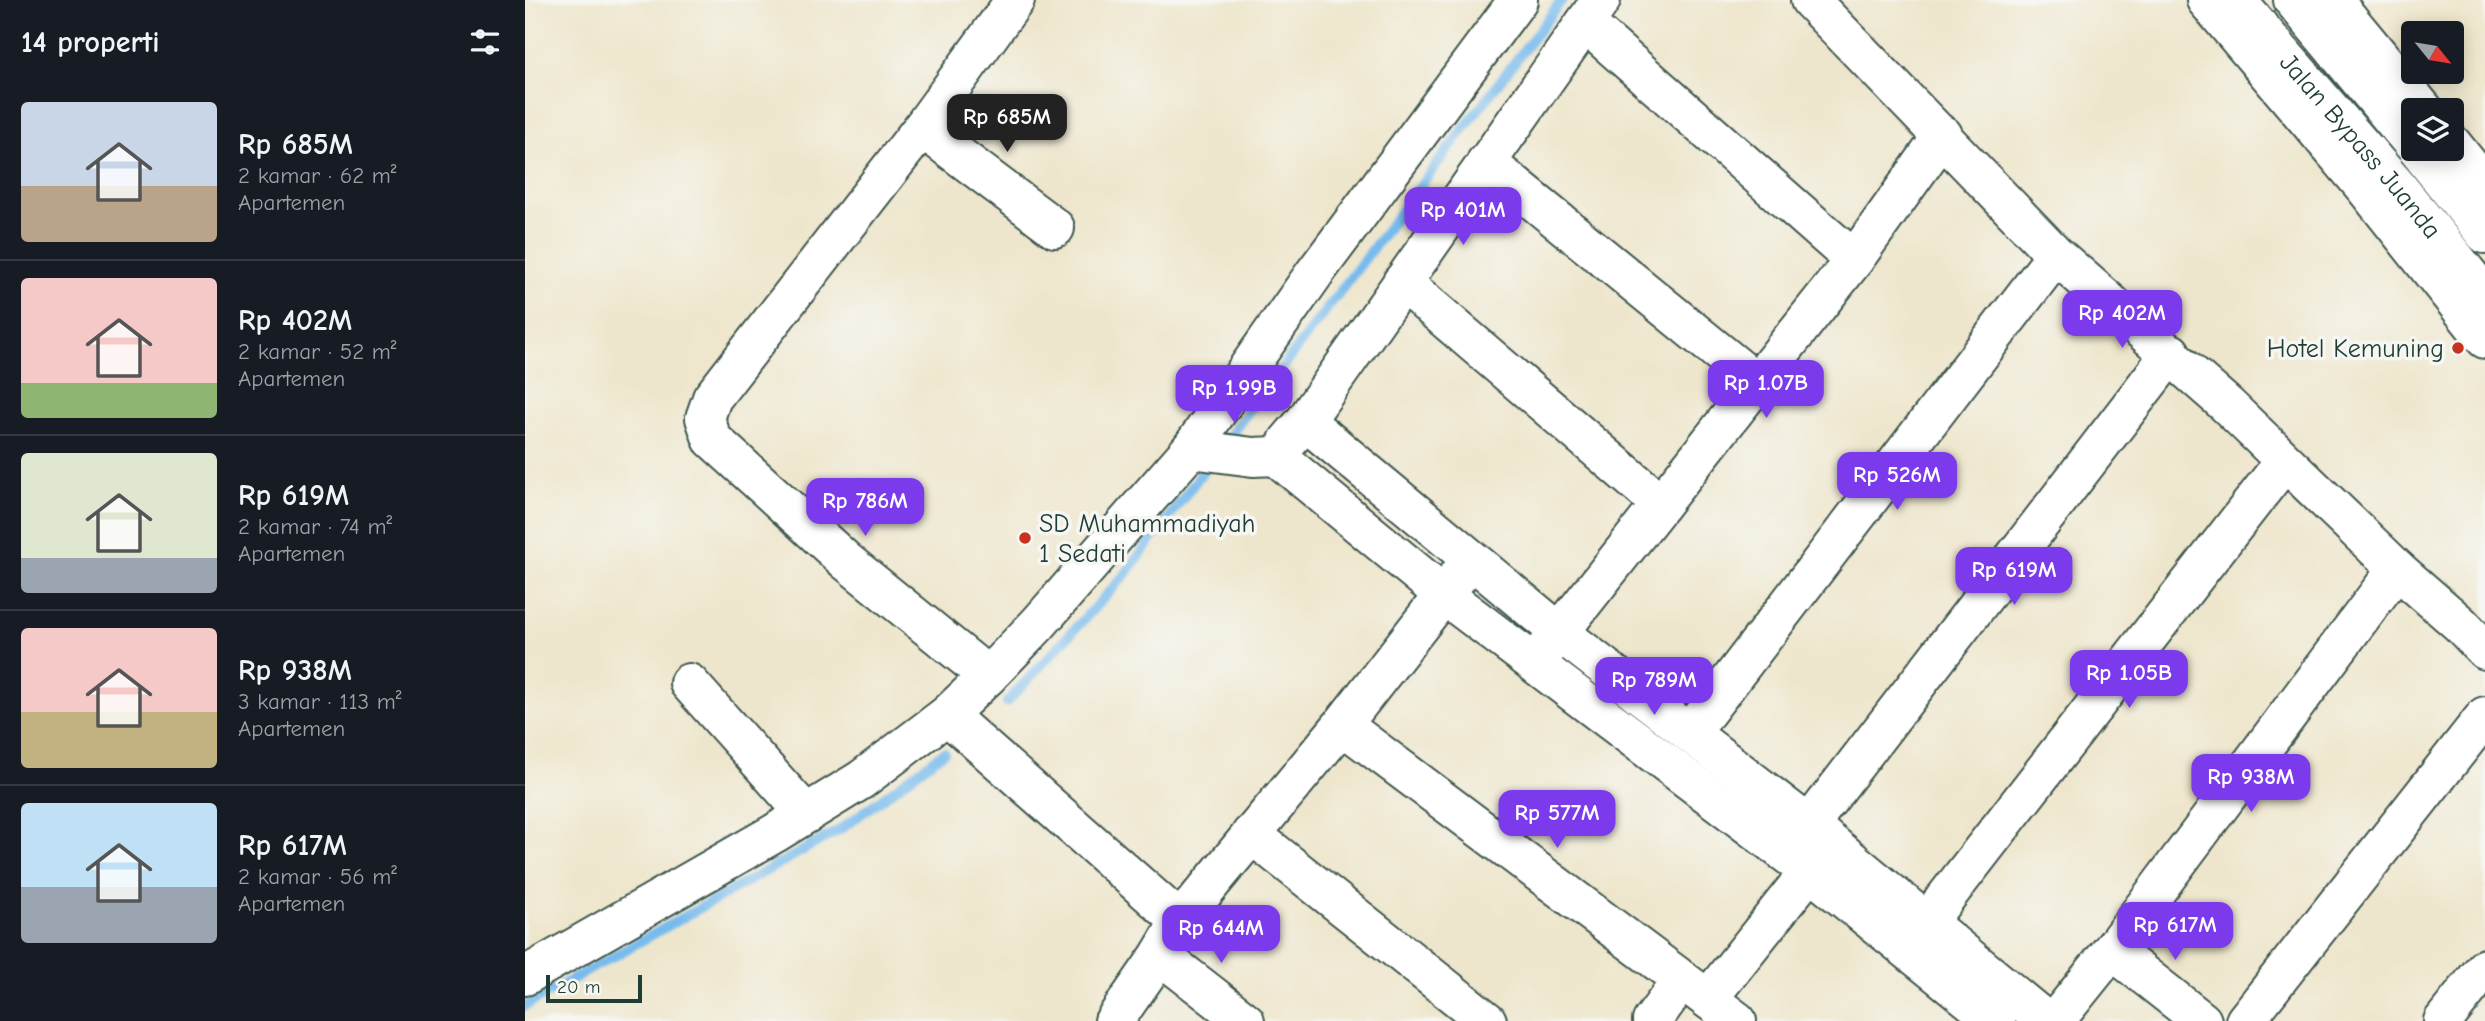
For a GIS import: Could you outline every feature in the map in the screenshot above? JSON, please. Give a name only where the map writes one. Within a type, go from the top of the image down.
[{"type":"main road","points":[[988,676],[846,561],[712,439],[705,418],[712,398],[922,128],[1015,0]]},
{"type":"main road","points":[[525,976],[861,780],[947,715],[988,676],[1200,451],[1314,274],[1518,0]]},
{"type":"main road","points":[[1810,0],[2056,255],[2171,353],[2485,650]]},
{"type":"main road","points":[[2206,0],[2261,46]]},
{"type":"main road","name":"Jalan Bypass Juanda","points":[[2236,0],[2261,46],[2375,180],[2485,295]]},
{"type":"main road","name":"Jalan Bypass Juanda","points":[[2293,0],[2339,22],[2401,124]]},
{"type":"main road","points":[[1264,456],[1305,421],[1593,11],[1854,260]]},
{"type":"main road","points":[[2339,22],[2412,98]]},
{"type":"main road","points":[[922,128],[1055,228]]},
{"type":"main road","points":[[1534,664],[1854,260],[1943,135]]},
{"type":"main road","points":[[2464,159],[2485,185]]},
{"type":"main road","name":"Jalan Bypass Juanda","points":[[2427,161],[2485,234]]},
{"type":"main road","points":[[1486,162],[1757,383]]},
{"type":"main road","points":[[2375,180],[2485,339]]},
{"type":"main road","points":[[1691,733],[2056,255]]},
{"type":"main road","points":[[1402,282],[1661,504]]},
{"type":"main road","points":[[1652,1021],[1709,1000],[2171,353]]},
{"type":"main road","points":[[1305,421],[1559,632],[1691,733],[1816,847],[1996,1021]]},
{"type":"main road","points":[[1200,451],[1264,456],[1534,664],[1816,847],[1926,923],[2046,1021]]},
{"type":"main road","points":[[1926,923],[2284,462]]},
{"type":"main road","points":[[1114,1021],[1160,956],[1180,921],[1342,725],[1471,560]]},
{"type":"main road","points":[[2055,1021],[2112,950],[2397,569]]},
{"type":"main road","points":[[689,683],[806,814]]},
{"type":"main road","points":[[947,715],[1180,921]]},
{"type":"main road","points":[[2245,1021],[2485,716]]},
{"type":"main road","points":[[1342,725],[1709,1000]]},
{"type":"main road","points":[[1251,834],[1487,1021]]},
{"type":"main road","points":[[2112,950],[2202,1021]]},
{"type":"main road","points":[[1160,956],[1245,1021]]},
{"type":"main road","points":[[2443,1021],[2485,968]]},
{"type":"waterway","points":[[1223,445],[1562,0]]},
{"type":"waterway","points":[[1007,702],[1124,576],[1212,460]]},
{"type":"waterway","points":[[525,1006],[841,829],[944,752]]},
{"type":"place","name":"Hotel Kemuning","points":[[2458,348]]},
{"type":"place","name":"SD Muhammadiyah 1 Sedati","points":[[1025,538]]}]
